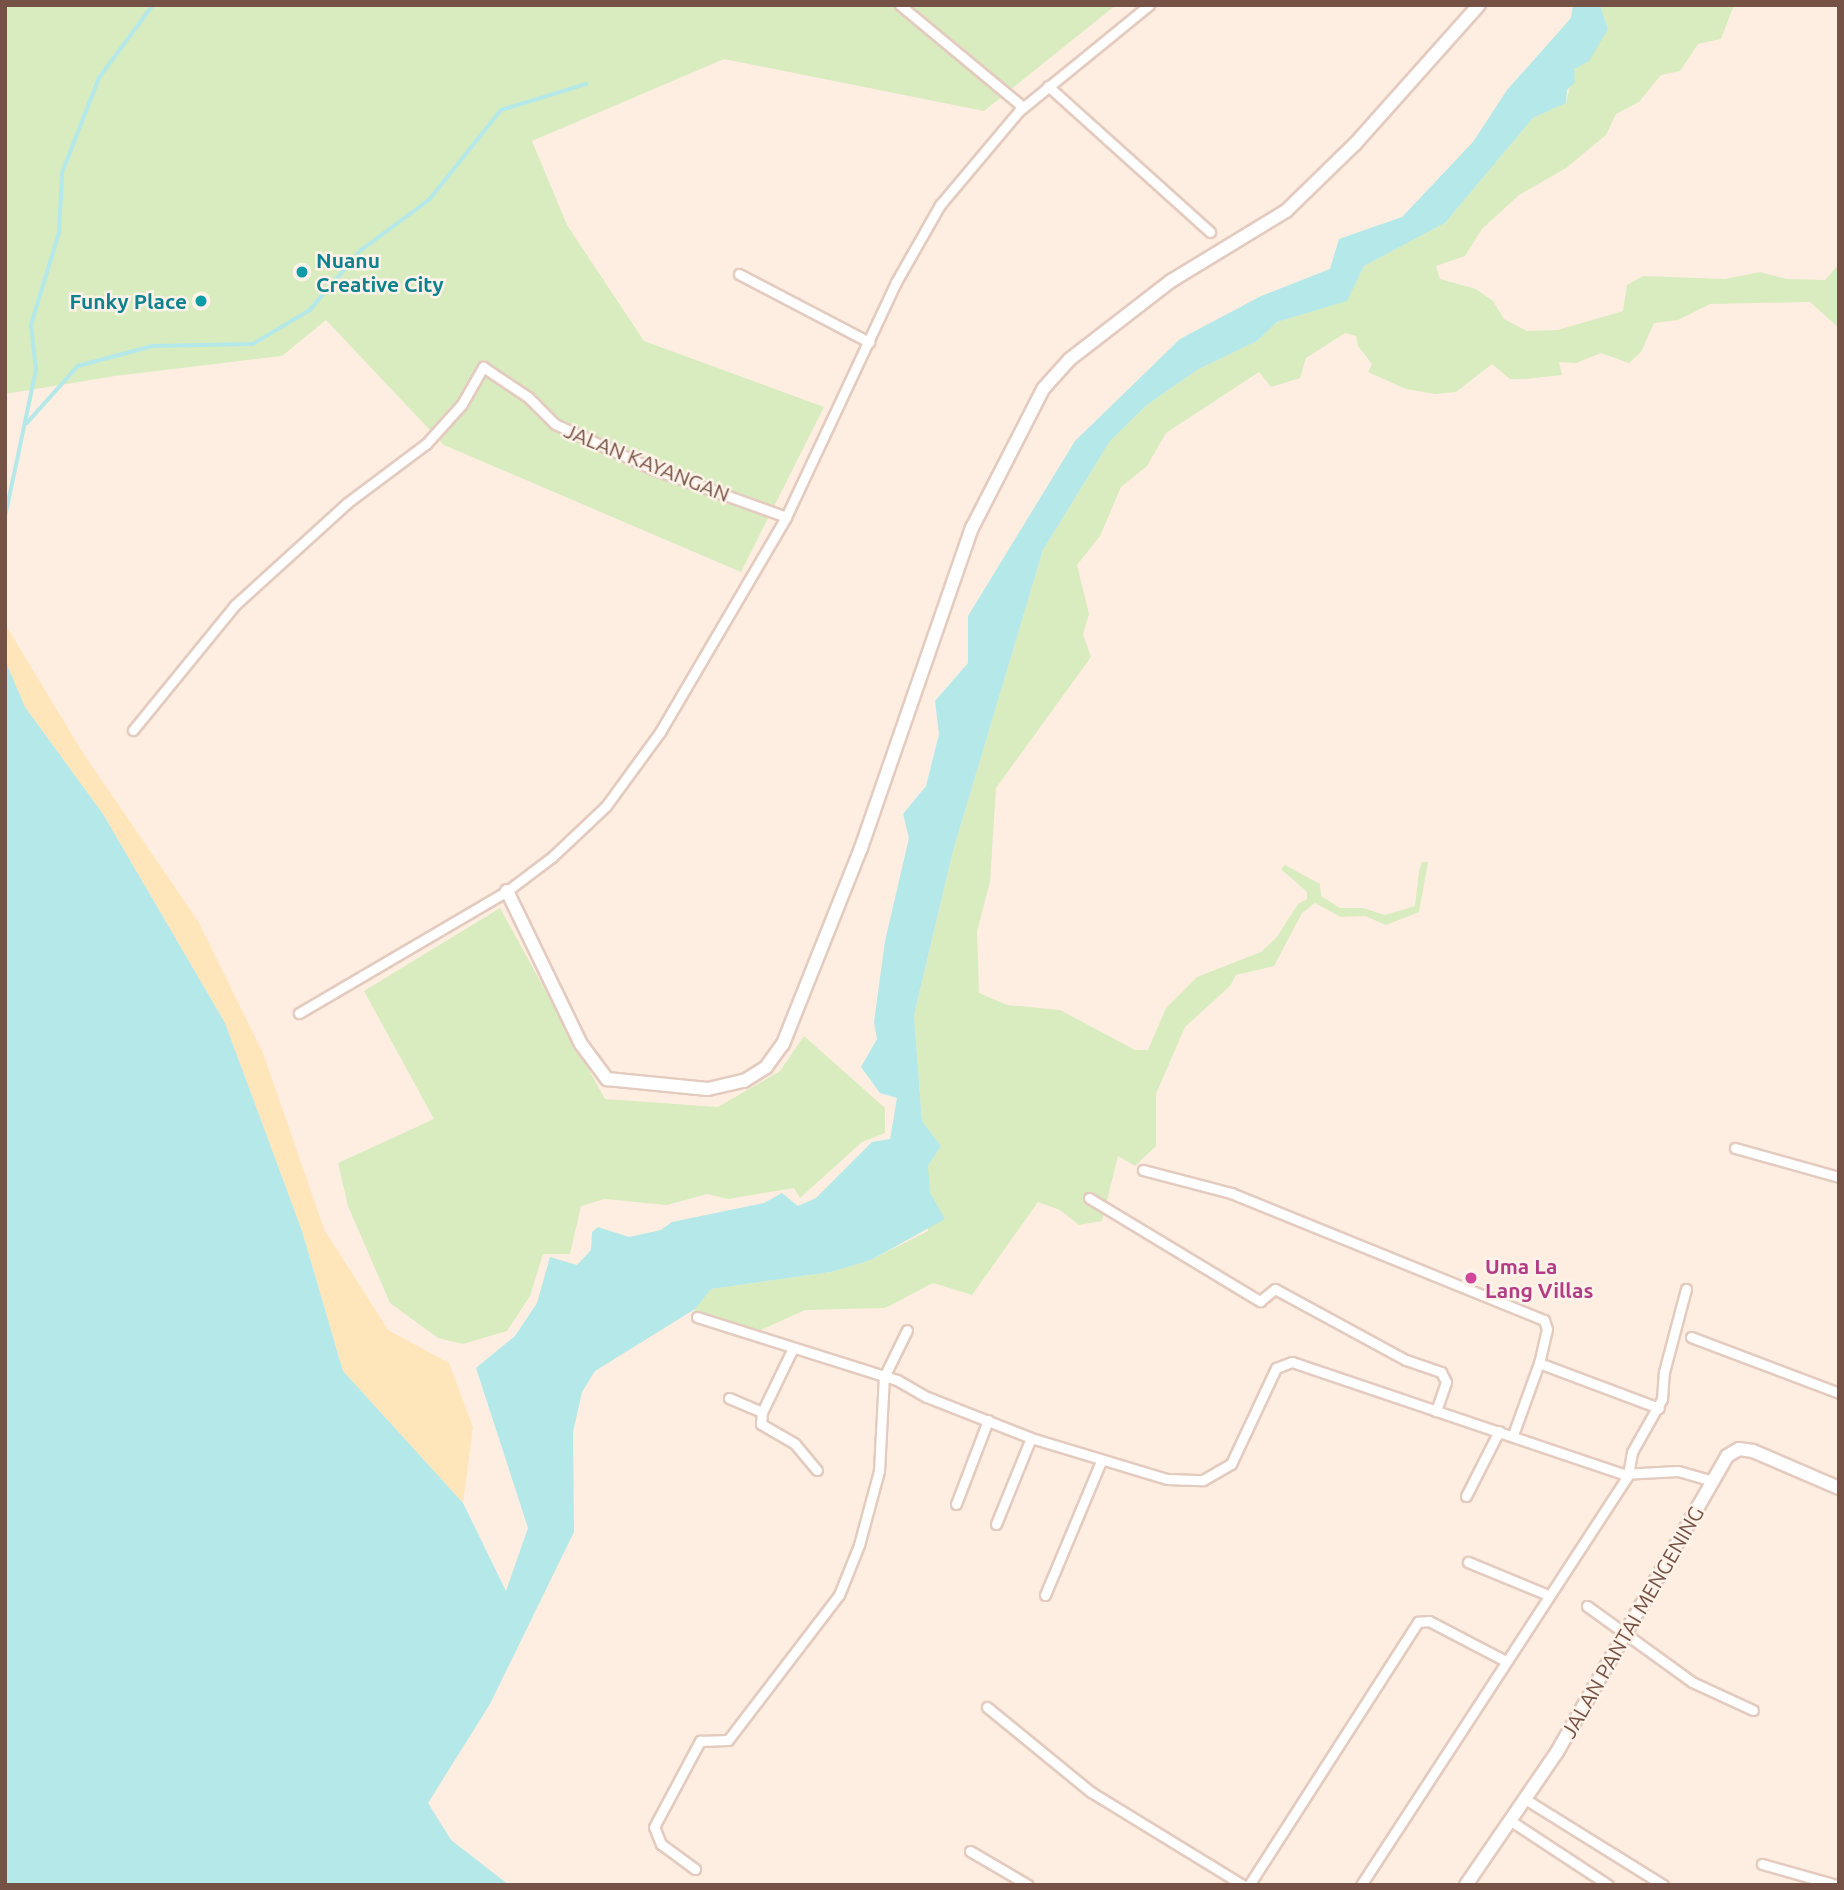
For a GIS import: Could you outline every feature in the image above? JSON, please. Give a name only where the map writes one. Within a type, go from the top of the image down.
[{"type":"street","points":[[900,5],[1023,107]]},
{"type":"street","points":[[299,1013],[507,891],[586,827],[624,782],[710,651],[786,517],[869,342],[940,205],[990,141],[1023,107],[1149,5]]},
{"type":"street","points":[[507,891],[581,1044],[607,1079],[708,1089],[744,1081],[766,1067],[783,1044],[861,848],[972,528],[1043,389],[1070,359],[1171,281],[1286,211],[1364,134],[1479,5]]},
{"type":"street","points":[[1048,86],[1210,232]]},
{"type":"street","points":[[739,274],[869,342]]},
{"type":"street","name":"JALAN KAYANGAN","points":[[133,730],[234,605],[347,503],[426,444],[462,404],[483,367],[528,397],[555,424],[653,469],[786,517]]},
{"type":"street","points":[[1735,1148],[1839,1177]]},
{"type":"street","points":[[1143,1170],[1231,1193],[1544,1320],[1547,1329],[1539,1363],[1513,1435]]},
{"type":"street","points":[[1089,1198],[1260,1301],[1275,1289],[1406,1360],[1441,1372],[1446,1382],[1436,1411]]},
{"type":"street","points":[[1362,1885],[1625,1474],[1632,1452],[1659,1408],[1686,1289]]},
{"type":"street","points":[[697,1317],[884,1377],[1031,1438],[1167,1479],[1203,1480],[1217,1475],[1243,1445],[1276,1368],[1283,1362],[1301,1364],[1625,1474],[1678,1471],[1713,1481]]},
{"type":"street","points":[[695,1869],[657,1840],[654,1827],[700,1741],[728,1740],[839,1595],[859,1545],[880,1471],[884,1377],[907,1330]]},
{"type":"street","points":[[1691,1337],[1839,1393]]},
{"type":"street","points":[[793,1348],[762,1412],[764,1428],[795,1444],[817,1470]]},
{"type":"street","points":[[1539,1363],[1659,1408]]},
{"type":"street","points":[[729,1398],[762,1412]]},
{"type":"street","points":[[956,1504],[988,1420]]},
{"type":"street","points":[[1466,1496],[1499,1430]]},
{"type":"street","points":[[996,1524],[1031,1438]]},
{"type":"street","name":"JALAN PANTAI MENGENING","points":[[1468,1884],[1627,1637],[1727,1456],[1745,1450],[1839,1488]]},
{"type":"street","points":[[1045,1595],[1101,1461]]},
{"type":"street","points":[[1468,1562],[1548,1595]]},
{"type":"street","points":[[1587,1606],[1692,1682],[1753,1710]]},
{"type":"street","points":[[1249,1885],[1419,1622],[1429,1621],[1506,1661]]},
{"type":"street","points":[[987,1707],[1091,1792],[1243,1885]]},
{"type":"street","points":[[1525,1799],[1663,1885]]},
{"type":"street","points":[[1511,1821],[1608,1885]]},
{"type":"street","points":[[970,1851],[1028,1885]]},
{"type":"street","points":[[1762,1864],[1836,1885]]},
{"type":"green space","name":"Nuanu Creative City","points":[[5,5],[1116,5],[984,111],[724,59],[532,141],[567,225],[644,341],[824,407],[741,572],[444,445],[326,320],[282,356],[115,376],[5,394]]},
{"type":"green space","points":[[1600,5],[1734,5],[1721,39],[1698,44],[1680,71],[1661,75],[1639,102],[1616,114],[1606,135],[1566,168],[1519,195],[1482,229],[1465,256],[1436,266],[1440,279],[1476,289],[1493,301],[1504,319],[1527,331],[1558,330],[1623,311],[1627,285],[1643,276],[1725,279],[1760,272],[1787,279],[1825,280],[1839,264],[1839,328],[1810,302],[1710,304],[1678,320],[1654,323],[1641,352],[1629,363],[1601,353],[1576,363],[1559,362],[1562,375],[1525,379],[1510,379],[1492,364],[1456,392],[1435,394],[1406,389],[1368,372],[1372,364],[1358,346],[1356,336],[1345,333],[1306,358],[1300,378],[1271,387],[1259,372],[1166,433],[1147,466],[1121,487],[1100,536],[1077,565],[1089,614],[1083,634],[1091,657],[996,788],[990,882],[977,932],[979,993],[1007,1005],[1060,1010],[1135,1050],[1148,1050],[1166,1008],[1197,977],[1261,952],[1277,937],[1298,904],[1307,899],[1307,892],[1281,869],[1285,865],[1320,884],[1321,896],[1340,908],[1363,908],[1385,915],[1415,906],[1419,871],[1422,862],[1428,862],[1419,912],[1386,925],[1365,916],[1341,917],[1315,903],[1302,913],[1274,966],[1236,975],[1230,986],[1185,1027],[1156,1094],[1156,1146],[1135,1166],[1118,1156],[1102,1221],[1079,1225],[1060,1210],[1038,1202],[972,1295],[933,1283],[885,1308],[805,1310],[741,1339],[693,1322],[695,1309],[710,1289],[831,1272],[871,1260],[928,1231],[928,1166],[941,1146],[922,1121],[914,1015],[953,851],[1043,550],[1110,441],[1147,405],[1197,370],[1257,341],[1277,322],[1346,301],[1364,266],[1445,223],[1533,118],[1566,103],[1574,69],[1608,29]]},
{"type":"green space","points":[[500,908],[605,1099],[718,1107],[780,1071],[804,1036],[885,1108],[885,1133],[862,1142],[800,1198],[794,1188],[728,1199],[707,1194],[667,1205],[605,1199],[581,1206],[570,1254],[543,1254],[530,1296],[507,1331],[463,1344],[438,1338],[390,1303],[348,1206],[338,1163],[434,1119],[364,991]]},
{"type":"sand","points":[[5,624],[83,753],[198,921],[263,1053],[324,1229],[388,1330],[449,1363],[473,1427],[463,1503],[343,1371],[302,1231],[225,1023],[103,814],[25,707],[5,660]]},
{"type":"water","points":[[1573,5],[1600,5],[1608,29],[1589,61],[1574,69],[1575,82],[1567,90],[1566,103],[1533,118],[1445,223],[1364,266],[1347,301],[1277,322],[1257,341],[1197,370],[1147,405],[1110,441],[1043,550],[953,851],[914,1015],[922,1121],[941,1146],[928,1166],[930,1193],[945,1219],[871,1260],[831,1272],[711,1289],[695,1309],[595,1371],[582,1392],[573,1432],[574,1532],[490,1704],[428,1803],[451,1840],[509,1885],[5,1885],[5,660],[25,707],[103,814],[225,1023],[302,1231],[343,1371],[463,1503],[506,1591],[528,1528],[476,1368],[515,1336],[537,1303],[550,1257],[577,1265],[591,1250],[592,1232],[598,1227],[629,1237],[661,1230],[672,1222],[764,1203],[782,1193],[798,1206],[816,1198],[872,1142],[890,1139],[897,1098],[880,1093],[861,1067],[877,1039],[874,1022],[885,941],[909,838],[903,814],[926,786],[939,734],[935,701],[968,663],[968,616],[1075,441],[1180,339],[1261,296],[1330,269],[1339,239],[1402,217],[1473,142],[1507,90],[1571,18]]},
{"type":"waterway","points":[[5,517],[36,370],[31,325],[59,233],[62,173],[99,78],[153,5]]},
{"type":"waterway","points":[[27,423],[78,366],[153,346],[253,344],[310,310],[360,251],[429,200],[501,110],[586,84]]},
{"type":"place","name":"Nuanu Creative City","points":[[302,272]]},
{"type":"place","name":"Funky Place","points":[[201,301]]},
{"type":"place","name":"Uma La Lang Villas","points":[[1471,1278]]}]
